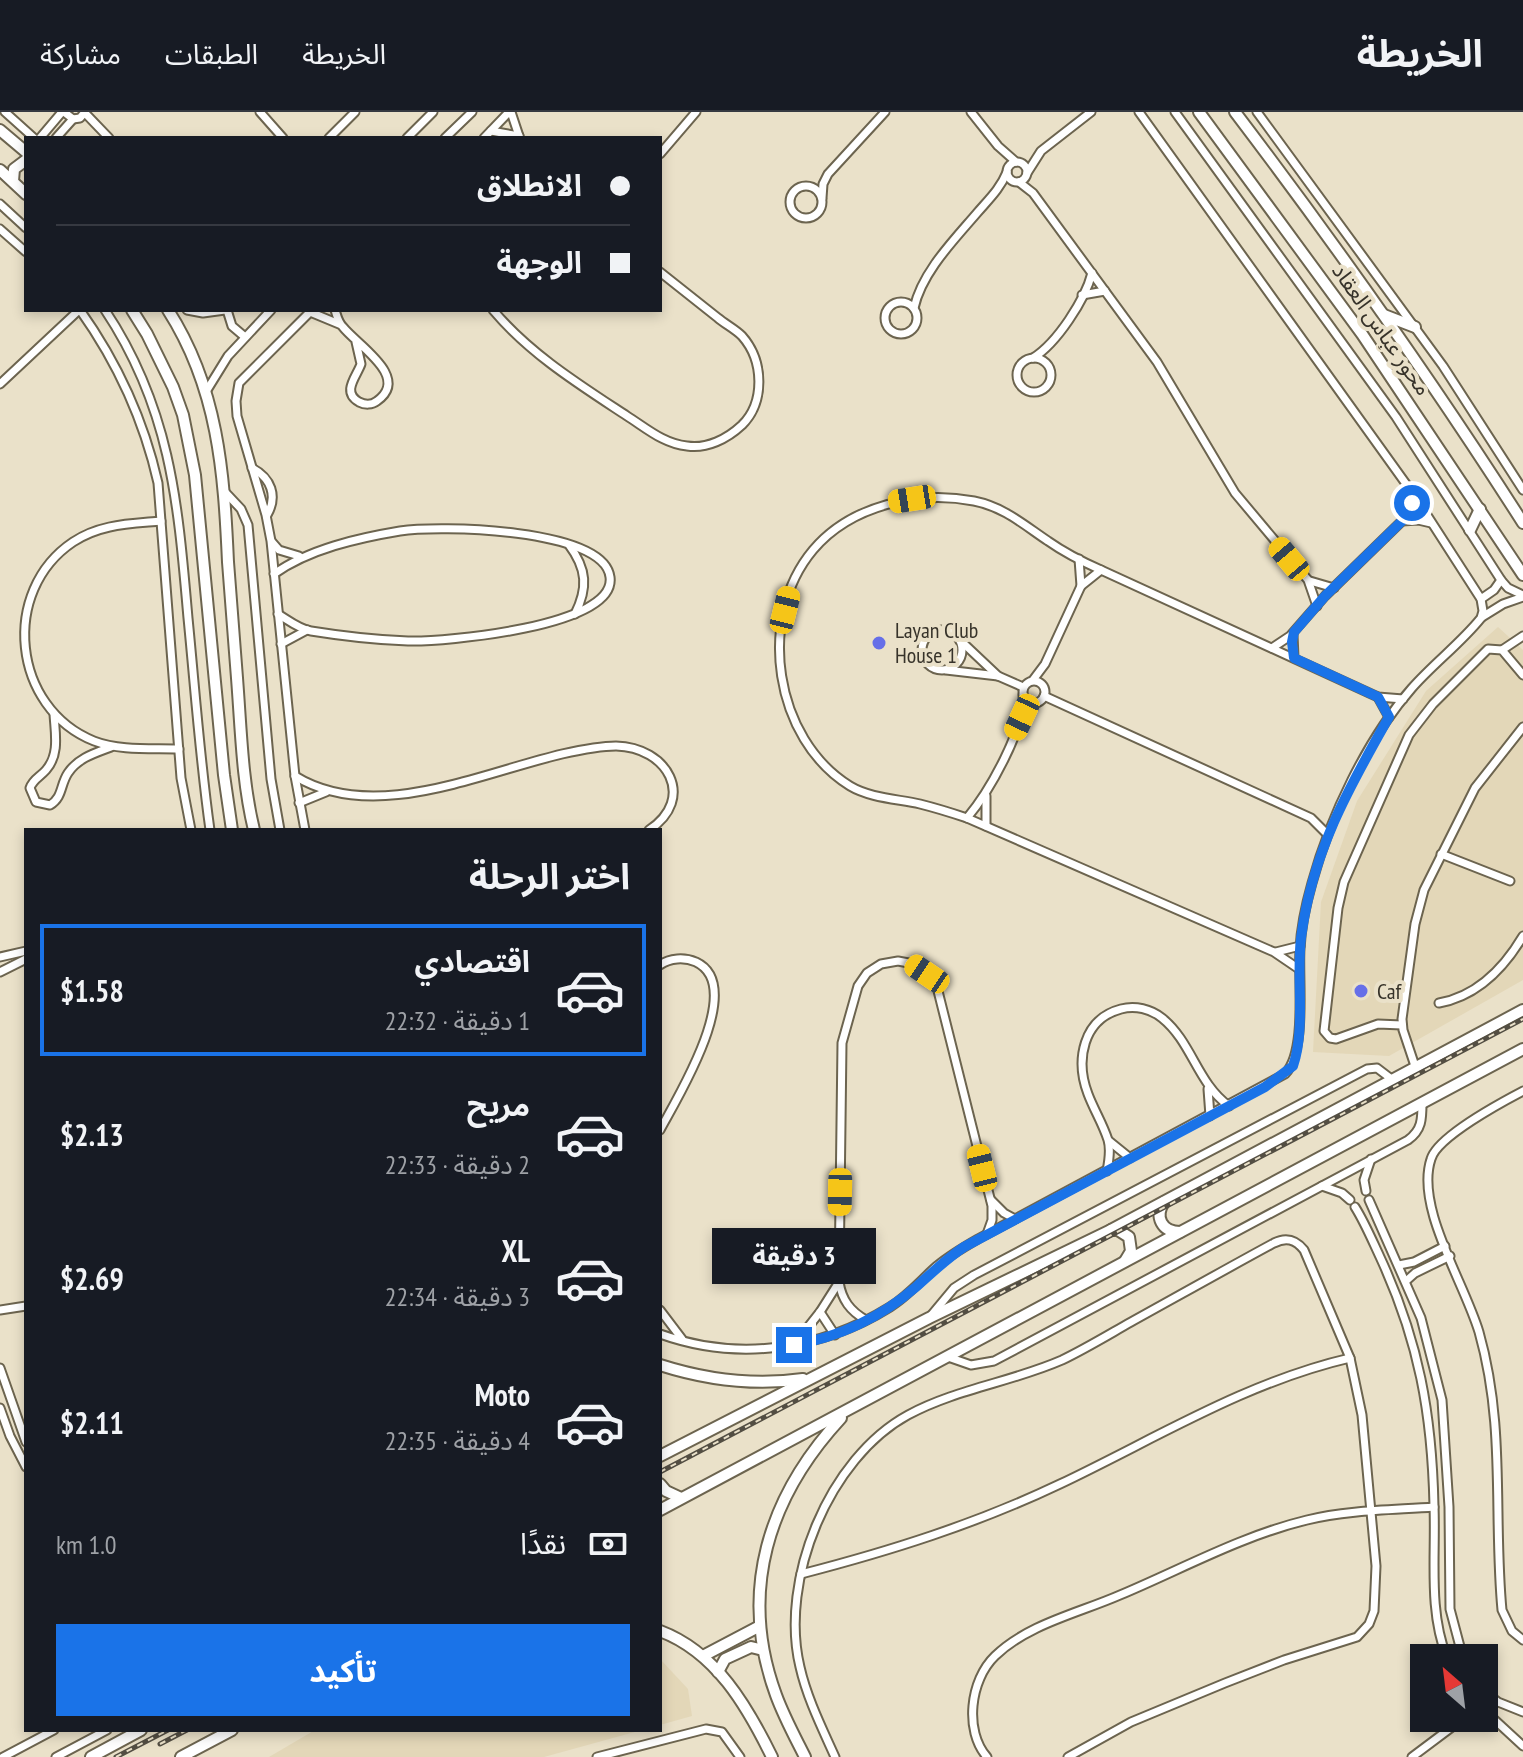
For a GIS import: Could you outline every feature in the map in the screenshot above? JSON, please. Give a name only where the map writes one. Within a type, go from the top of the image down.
[{"type":"main road","name":"محور عباس العقاد","points":[[1199,112],[1362,334],[1523,575]]},
{"type":"main road","name":"محور عباس العقاد","points":[[1235,112],[1384,315],[1523,523]]},
{"type":"main road","points":[[0,130],[24,150]]},
{"type":"main road","points":[[13,181],[14,169],[24,162]]},
{"type":"main road","points":[[0,170],[24,192]]},
{"type":"main road","points":[[133,312],[161,360],[183,415],[199,500],[224,775],[232,828]]},
{"type":"main road","points":[[169,312],[185,336],[207,390],[225,492],[233,639],[254,828]]},
{"type":"main road","points":[[1384,315],[1415,327]]},
{"type":"main road","points":[[1470,530],[1480,509]]},
{"type":"main road","points":[[213,644],[227,647],[233,639]]},
{"type":"main road","points":[[217,679],[228,670],[237,676]]},
{"type":"main road","points":[[662,1455],[929,1318],[1111,1230],[1523,1010]]},
{"type":"main road","points":[[662,1509],[1523,1049]]},
{"type":"main road","points":[[1164,1202],[1160,1208],[1161,1223],[1166,1229],[1180,1232]]},
{"type":"main road","points":[[1111,1230],[1118,1230],[1129,1237],[1131,1251],[1124,1262]]},
{"type":"main road","points":[[662,1366],[696,1377],[743,1382],[813,1377]]},
{"type":"main road","points":[[805,1757],[776,1696],[763,1650],[759,1584],[771,1530],[795,1478],[810,1454],[847,1411]]},
{"type":"main road","points":[[662,1486],[670,1494],[681,1498]]},
{"type":"main road","points":[[703,1656],[760,1626]]},
{"type":"main road","points":[[662,1632],[695,1649],[718,1672],[750,1714],[772,1757]]},
{"type":"main road","points":[[718,1672],[725,1659],[751,1647],[763,1650]]},
{"type":"main road","points":[[91,1757],[137,1732]]},
{"type":"main road","points":[[181,1757],[198,1753],[229,1732]]},
{"type":"street","points":[[5,112],[35,136]]},
{"type":"street","points":[[39,136],[63,112],[73,119]]},
{"type":"street","points":[[58,136],[73,119],[80,118],[85,112],[107,136]]},
{"type":"street","points":[[260,112],[281,136]]},
{"type":"street","points":[[331,136],[355,112]]},
{"type":"street","points":[[409,136],[433,112]]},
{"type":"street","points":[[447,136],[472,112]]},
{"type":"street","points":[[486,136],[510,112],[520,136]]},
{"type":"street","points":[[662,152],[696,112]]},
{"type":"street","points":[[828,174],[821,208],[814,216],[804,218],[795,214],[790,205],[791,195],[797,188],[828,174],[885,112]]},
{"type":"street","points":[[971,112],[998,146],[1024,165],[1033,193]]},
{"type":"street","points":[[921,288],[891,305],[885,314],[886,324],[892,332],[902,334],[911,331],[917,323],[914,308],[921,288],[949,246],[999,189],[1007,171],[1017,162],[1041,151],[1091,112]]},
{"type":"street","points":[[1139,112],[1414,495],[1481,599],[1481,618]]},
{"type":"street","points":[[1175,112],[1388,406],[1501,580],[1523,596]]},
{"type":"street","points":[[1257,112],[1415,327],[1523,490]]},
{"type":"street","points":[[491,131],[515,136]]},
{"type":"street","points":[[998,146],[1010,179],[1033,193],[1105,291],[1177,392],[1235,493],[1308,580],[1317,606]]},
{"type":"street","points":[[999,189],[1018,182],[1027,174],[1041,151]]},
{"type":"street","points":[[805,186],[817,190],[822,198]]},
{"type":"street","points":[[0,204],[24,226]]},
{"type":"street","points":[[0,229],[24,250]]},
{"type":"street","points":[[1053,341],[1049,367],[1051,377],[1046,387],[1037,392],[1027,390],[1019,383],[1017,373],[1022,363],[1053,341],[1092,273]]},
{"type":"street","points":[[495,312],[575,382],[665,440],[687,447],[710,445],[731,435],[748,419],[758,398],[759,375],[753,352],[741,336],[662,274]]},
{"type":"street","points":[[1082,295],[1105,291]]},
{"type":"street","points":[[901,302],[914,308]]},
{"type":"street","points":[[0,384],[77,312]]},
{"type":"street","points":[[80,312],[108,353],[148,442],[158,483],[179,749],[191,828]]},
{"type":"street","points":[[106,312],[126,344],[151,399],[174,478],[210,828]]},
{"type":"street","points":[[227,312],[232,326],[245,337]]},
{"type":"street","points":[[207,390],[228,356],[269,312]]},
{"type":"street","points":[[305,828],[295,776],[271,541],[237,416],[236,401],[239,383],[310,312]]},
{"type":"street","points":[[313,312],[339,324],[383,366],[387,378],[386,390],[380,399],[371,404],[360,403],[353,397],[350,388],[361,364],[356,342]]},
{"type":"street","points":[[336,312],[339,324]]},
{"type":"street","points":[[1033,358],[1041,359],[1049,367]]},
{"type":"street","points":[[252,468],[266,477],[271,487],[273,499],[266,515]]},
{"type":"street","points":[[225,492],[241,509],[248,525],[271,779],[280,828]]},
{"type":"street","points":[[1272,648],[1294,632],[1402,521],[1414,495]]},
{"type":"street","points":[[1299,969],[1274,952],[967,818],[850,785],[816,756],[793,719],[780,676],[780,632],[791,589],[813,550],[848,521],[890,503],[934,496],[975,501],[1012,515],[1044,538],[1101,570],[1378,697],[1403,699]]},
{"type":"street","points":[[161,521],[108,526],[89,533],[56,556],[38,581],[27,609],[24,649],[36,687],[54,712],[76,731],[113,746],[179,749]]},
{"type":"street","points":[[1402,521],[1432,523]]},
{"type":"street","points":[[274,574],[302,557],[378,536],[426,528],[526,533],[568,543],[605,564],[610,577],[608,592],[598,603],[575,614],[503,634],[409,641],[307,630],[278,614]]},
{"type":"street","points":[[271,541],[279,550],[302,557]]},
{"type":"street","points":[[568,543],[580,559],[585,578],[584,597],[575,614]]},
{"type":"street","points":[[1079,559],[1081,586]]},
{"type":"street","points":[[1022,717],[1023,691],[1045,664],[1081,586],[1101,570]]},
{"type":"street","points":[[1308,580],[1334,588]]},
{"type":"street","points":[[1481,599],[1494,590],[1501,580]]},
{"type":"street","points":[[662,1334],[683,1341],[739,1350],[794,1345],[835,1335],[892,1306],[950,1257],[987,1234],[1277,1080],[1293,1066],[1297,1044],[1300,946],[1311,888],[1335,817],[1389,717],[1403,699],[1481,618],[1523,596]]},
{"type":"street","points":[[281,644],[307,630]]},
{"type":"street","points":[[998,676],[933,668],[922,653],[923,643],[933,632],[943,630],[952,633],[998,676],[1023,691],[1027,701],[1042,695],[1311,818],[1327,834]]},
{"type":"street","points":[[1294,632],[1294,658]]},
{"type":"street","points":[[1502,650],[1523,636]]},
{"type":"street","points":[[943,670],[959,659],[962,650],[959,640]]},
{"type":"street","points":[[1402,1025],[1378,1024],[1336,1039],[1327,1036],[1324,1031],[1340,895],[1416,724],[1484,651],[1491,648],[1502,650],[1523,675]]},
{"type":"street","points":[[967,818],[986,794],[1022,717],[1042,695],[1045,664]]},
{"type":"street","points":[[1033,680],[1040,682],[1042,695]]},
{"type":"street","points":[[1378,697],[1389,717]]},
{"type":"street","points":[[54,712],[54,756],[49,767],[32,781],[31,796],[36,802],[42,805],[56,801],[69,771],[78,762],[113,746]]},
{"type":"street","points":[[1416,1069],[1402,1025],[1417,914],[1424,890],[1481,779],[1523,727]]},
{"type":"street","points":[[295,776],[328,791],[383,795],[411,793],[595,747],[619,746],[655,756],[669,772],[673,790],[671,803],[666,815],[651,828]]},
{"type":"street","points":[[299,803],[328,791]]},
{"type":"street","points":[[986,794],[986,826]]},
{"type":"street","points":[[1311,818],[1335,817]]},
{"type":"street","points":[[1441,854],[1510,881]]},
{"type":"street","points":[[1439,1003],[1461,997],[1482,984],[1502,966],[1523,936]]},
{"type":"street","points":[[1274,952],[1300,946]]},
{"type":"street","points":[[0,957],[24,951]]},
{"type":"street","points":[[662,964],[682,958],[697,962],[709,973],[715,987],[715,1003],[698,1055],[662,1126]]},
{"type":"street","points":[[0,972],[24,960]]},
{"type":"street","points":[[866,1320],[844,1301],[839,1282],[842,1043],[858,986],[867,973],[881,964],[898,961],[914,964],[937,987],[990,1198],[992,1220],[987,1234]]},
{"type":"street","points":[[1107,1171],[1110,1155],[1108,1139],[1087,1092],[1082,1060],[1084,1041],[1094,1024],[1109,1012],[1127,1007],[1145,1009],[1162,1018],[1183,1043],[1207,1087],[1229,1106]]},
{"type":"street","points":[[929,1318],[954,1288],[974,1275],[1367,1069],[1377,1068],[1394,1081]]},
{"type":"street","points":[[1207,1087],[1210,1116]]},
{"type":"street","points":[[1523,1091],[1471,1122],[1432,1154],[1426,1176],[1427,1193],[1474,1318],[1488,1369],[1498,1448],[1502,1610],[1512,1631],[1523,1640]]},
{"type":"street","points":[[948,1357],[971,1365],[994,1361],[1414,1135],[1422,1123],[1422,1103]]},
{"type":"street","points":[[1108,1139],[1130,1158]]},
{"type":"street","points":[[1372,1158],[1364,1180],[1367,1196],[1421,1318],[1443,1409],[1449,1507],[1450,1609],[1458,1644]]},
{"type":"street","points":[[1320,1186],[1342,1193],[1353,1204],[1393,1286],[1407,1323],[1428,1410],[1434,1507],[1435,1611],[1442,1644]]},
{"type":"street","points":[[990,1198],[1015,1219]]},
{"type":"street","points":[[1363,1221],[1375,1214]]},
{"type":"street","points":[[835,1757],[800,1667],[795,1633],[801,1574],[813,1532],[855,1462],[882,1433],[908,1415],[942,1400],[1063,1360],[1280,1240],[1294,1241],[1304,1250],[1350,1358],[1366,1435],[1376,1566],[1374,1611],[1369,1624],[1357,1637],[1225,1683],[1131,1722],[1068,1757]]},
{"type":"street","points":[[1399,1265],[1410,1264],[1445,1246]]},
{"type":"street","points":[[1406,1281],[1415,1273],[1450,1256]]},
{"type":"street","points":[[794,1345],[839,1282]]},
{"type":"street","points":[[827,1302],[844,1301]]},
{"type":"street","points":[[0,1310],[24,1306]]},
{"type":"street","points":[[820,1312],[835,1335]]},
{"type":"street","points":[[662,1313],[683,1341]]},
{"type":"street","points":[[662,1330],[668,1323]]},
{"type":"street","points":[[801,1574],[885,1552],[1006,1509],[1217,1406],[1314,1366],[1350,1358]]},
{"type":"street","points":[[0,1368],[24,1436]]},
{"type":"street","points":[[0,1408],[24,1463]]},
{"type":"street","points":[[1428,1410],[1443,1409]]},
{"type":"street","points":[[987,1757],[981,1751],[972,1711],[979,1680],[992,1658],[1017,1638],[1265,1533],[1308,1520],[1434,1507]]},
{"type":"street","points":[[1438,1635],[1454,1630]]},
{"type":"street","points":[[1498,1702],[1523,1712]]},
{"type":"street","points":[[1498,1723],[1523,1746]]},
{"type":"street","points":[[597,1757],[706,1729],[722,1732],[740,1757]]},
{"type":"street","points":[[3,1757],[50,1732]]},
{"type":"street","points":[[56,1757],[103,1732]]},
{"type":"street","points":[[1412,1757],[1445,1732]]},
{"type":"shaded area","points":[[1498,627],[1523,650],[1523,980],[1389,1056],[1313,1052],[1321,902],[1357,801],[1426,691]]},
{"type":"shaded area","points":[[662,1661],[688,1689],[692,1716],[662,1724]]},
{"type":"shaded area","points":[[312,1732],[635,1732],[544,1757],[269,1757]]},
{"type":"railway","points":[[662,1471],[1523,1019]]},
{"type":"railway","points":[[116,1757],[164,1732]]},
{"type":"railway","points":[[160,1744],[183,1732]]},
{"type":"place","name":"Layan Club House 1","points":[[879,643]]},
{"type":"place","name":"Caf","points":[[1361,991]]},
{"type":"route","points":[[794,1345],[819,1341],[843,1332],[892,1306],[964,1247],[1265,1087],[1293,1066],[1297,1044],[1300,946],[1322,848],[1349,787],[1389,717],[1378,697],[1294,658],[1292,637],[1325,596],[1402,521],[1412,503]]}]
